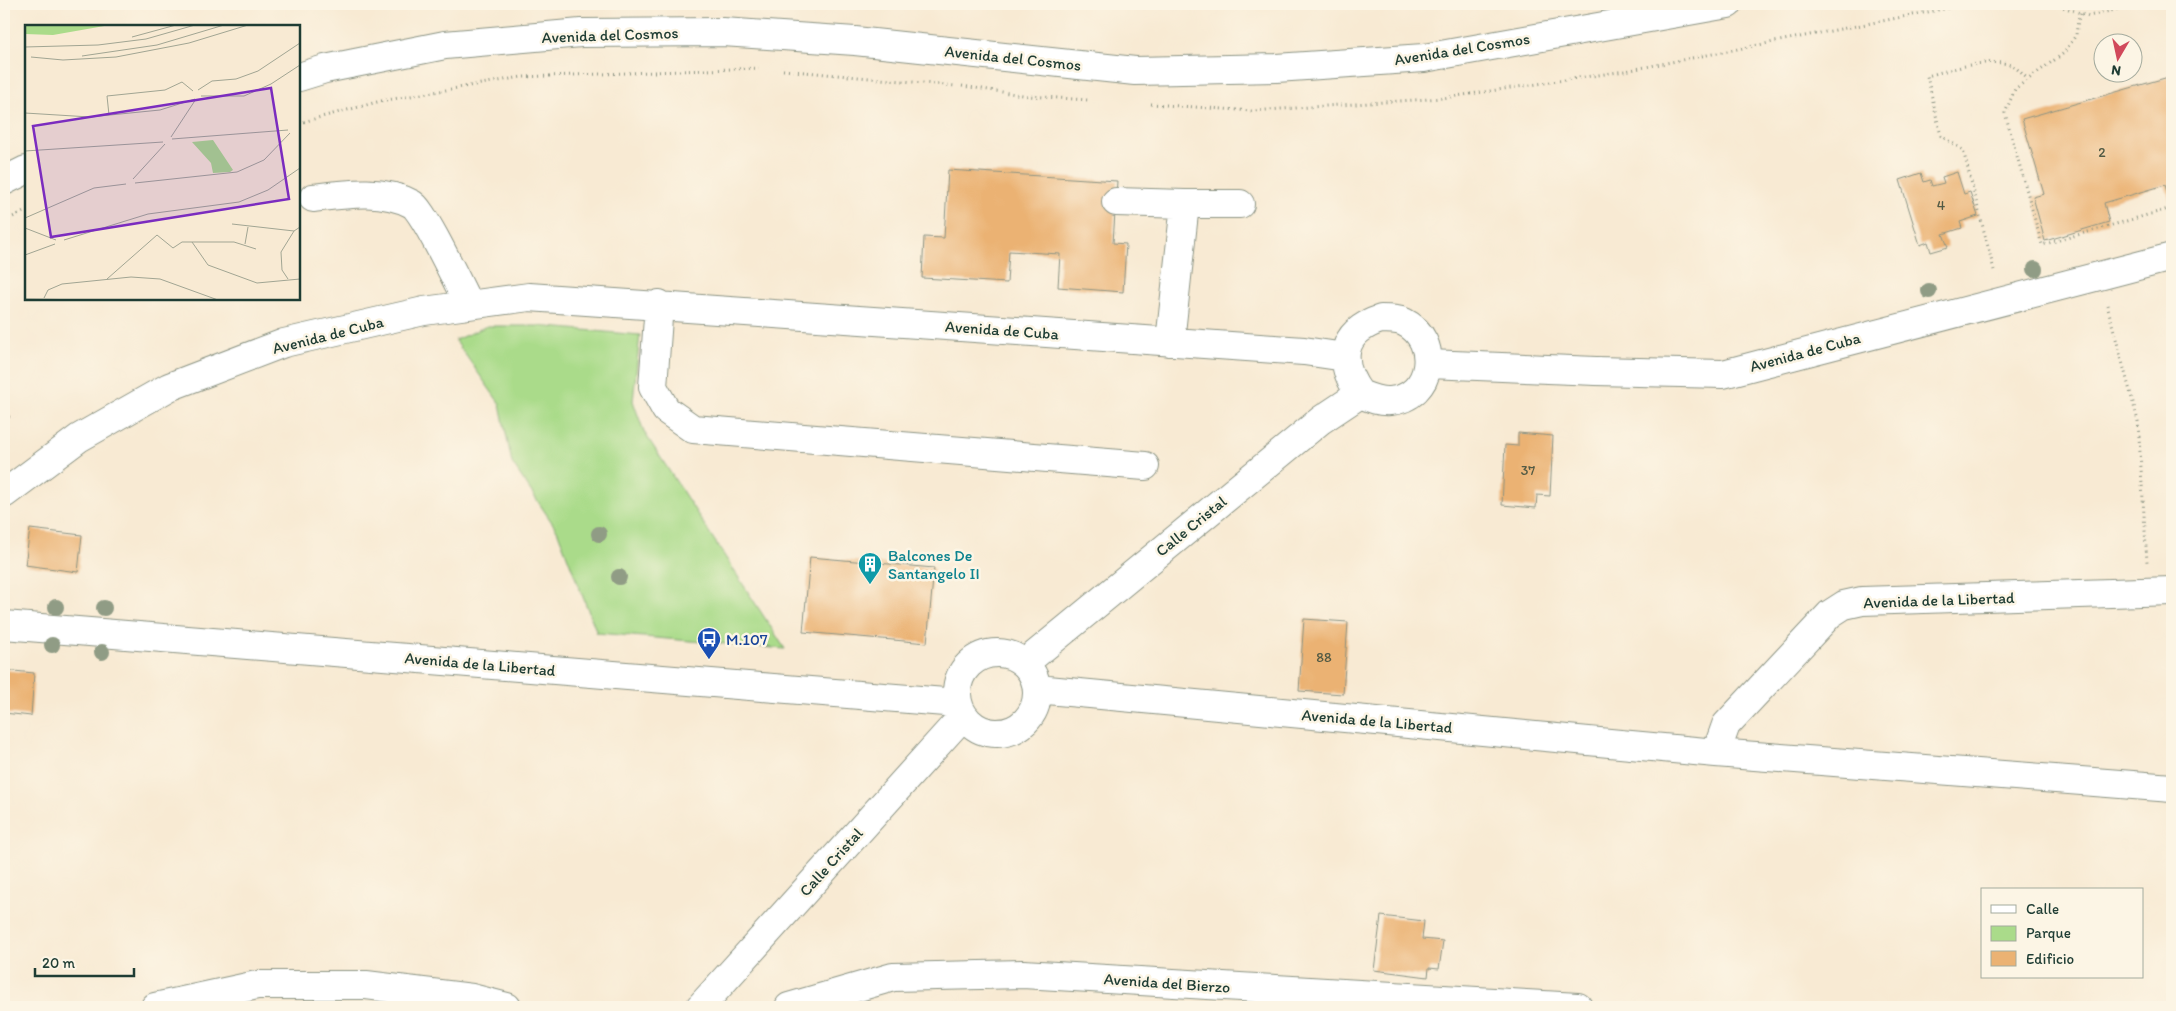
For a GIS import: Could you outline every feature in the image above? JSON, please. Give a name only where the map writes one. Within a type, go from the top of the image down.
[{"type":"street","name":"Avenida del Cosmos","points":[[300,77],[325,69],[445,45],[580,34],[723,32],[855,41],[1135,71],[1276,68],[1424,58],[1728,4]]},
{"type":"street","points":[[4,166],[25,162]]},
{"type":"street","points":[[4,181],[25,170]]},
{"type":"street","points":[[313,198],[346,194],[381,194],[414,204],[433,234],[469,304]]},
{"type":"street","points":[[1116,202],[1240,204]]},
{"type":"street","points":[[1170,342],[1185,204]]},
{"type":"street","name":"Avenida de Cuba","points":[[1429,364],[1596,372],[1723,374],[2172,257]]},
{"type":"street","name":"Avenida de Cuba","points":[[4,494],[79,438],[169,387],[284,343],[424,311],[529,297],[658,304],[1304,352],[1345,357]]},
{"type":"street","points":[[658,304],[653,386],[666,410],[693,429],[1145,466]]},
{"type":"street","points":[[1381,318],[1402,321],[1415,329],[1427,350],[1429,364],[1426,375],[1418,387],[1407,396],[1392,401],[1378,400],[1360,394],[1347,372],[1345,357],[1348,344],[1356,332],[1367,323],[1381,318]]},
{"type":"street","name":"Calle Cristal","points":[[1025,663],[1320,420],[1360,394]]},
{"type":"street","name":"Avenida de la Libertad","points":[[1716,753],[1726,725],[1830,614],[1844,605],[1862,601],[2160,592]]},
{"type":"street","name":"Avenida de la Libertad","points":[[4,624],[960,709]]},
{"type":"street","points":[[992,652],[1025,663],[1034,676],[1038,689],[1033,712],[1024,724],[1012,731],[1000,734],[985,732],[960,709],[958,681],[964,668],[978,656],[992,652]]},
{"type":"street","name":"Avenida de la Libertad","points":[[1038,689],[1716,753],[2172,788]]},
{"type":"street","name":"Calle Cristal","points":[[700,1007],[960,709]]},
{"type":"street","name":"Avenida del Bierzo","points":[[789,1007],[892,977],[1023,974],[1487,1005],[1578,1007]]},
{"type":"street","points":[[155,1007],[257,985],[366,985],[472,998],[507,1007]]},
{"type":"path","points":[[2054,4],[2090,16],[2140,4]]},
{"type":"path","points":[[2161,4],[2172,8]]},
{"type":"path","points":[[2081,14],[2078,20],[2076,35],[2064,53],[2015,89],[2006,113],[2042,245],[2172,208]]},
{"type":"path","points":[[1994,270],[1963,150],[1942,136],[1927,76],[1975,64],[1997,64],[2013,66],[2028,79]]},
{"type":"path","points":[[4,221],[25,211]]},
{"type":"path","points":[[2099,276],[2138,421],[2160,592]]},
{"type":"green space","points":[[487,326],[537,326],[640,335],[633,401],[644,432],[785,649],[597,633],[557,530],[512,463],[500,404],[455,340]]},
{"type":"building","points":[[2172,76],[2172,208],[2165,185],[2104,203],[2109,222],[2045,241],[2033,197],[2044,194],[2022,119]]},
{"type":"building","points":[[948,170],[1117,181],[1113,243],[1126,244],[1123,292],[1058,287],[1060,254],[1009,251],[1007,283],[922,278],[924,237],[944,238]]},
{"type":"building","points":[[1957,172],[1964,194],[1970,192],[1978,216],[1960,222],[1962,228],[1943,234],[1948,247],[1931,252],[1928,242],[1920,245],[1900,180],[1921,173],[1924,182],[1930,180],[1932,186],[1944,183],[1942,177]]},
{"type":"building","points":[[4,409],[10,417],[4,422]]},
{"type":"building","points":[[1518,433],[1553,436],[1550,496],[1537,495],[1536,508],[1502,505],[1505,445],[1518,446]]},
{"type":"building","points":[[30,529],[82,535],[78,572],[25,565]]},
{"type":"building","name":"Balcones De Santangelo II","points":[[810,557],[934,568],[927,643],[803,632]]},
{"type":"building","points":[[1304,619],[1348,622],[1343,694],[1299,691]]},
{"type":"building","points":[[4,670],[34,673],[31,716],[4,713]]},
{"type":"building","points":[[1381,916],[1424,921],[1422,939],[1443,941],[1439,969],[1429,968],[1428,977],[1374,970]]},
{"type":"place","name":"Balcones De Santangelo II","points":[[870,585]]},
{"type":"place","name":"M.107","points":[[709,660]]}]
